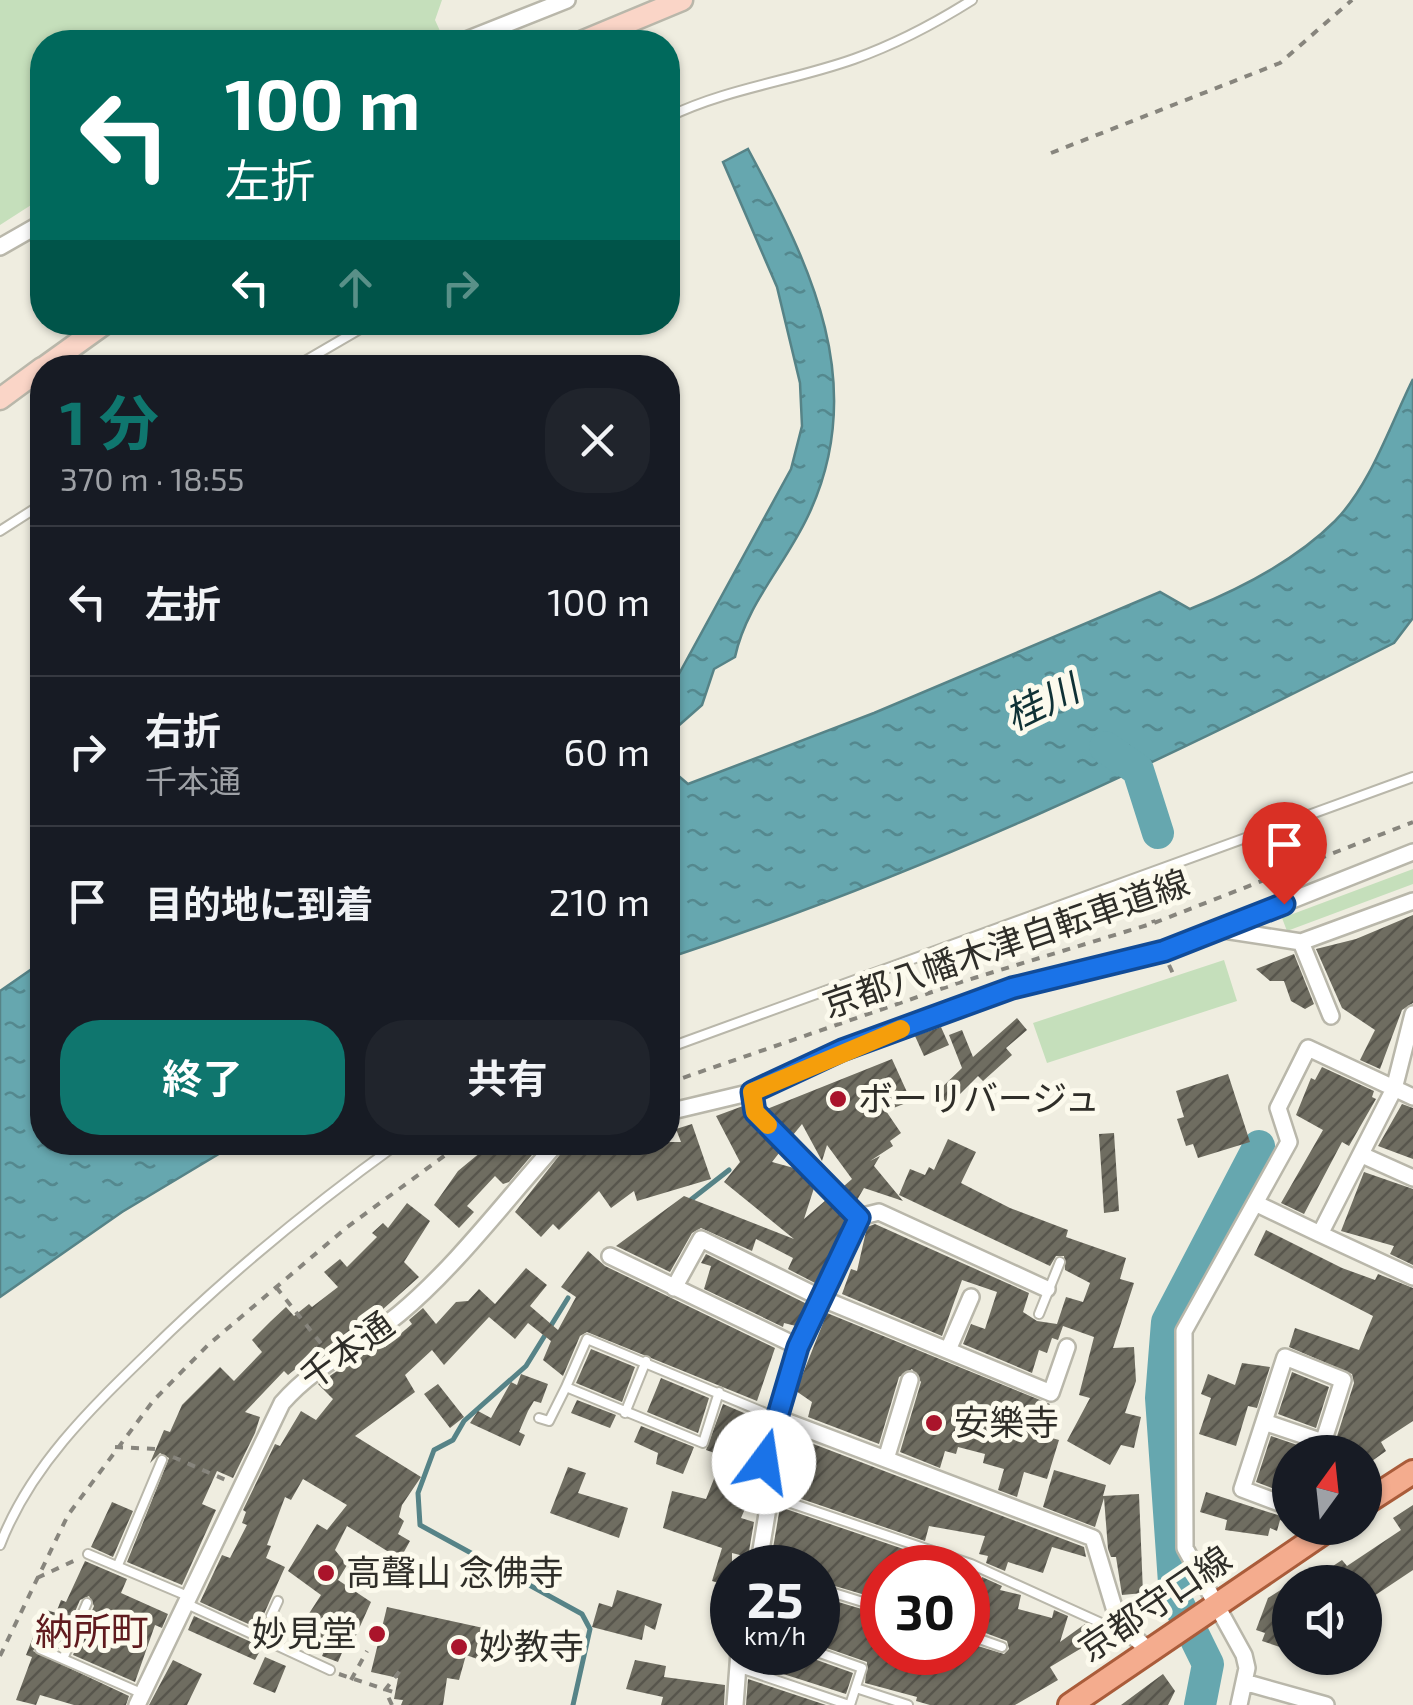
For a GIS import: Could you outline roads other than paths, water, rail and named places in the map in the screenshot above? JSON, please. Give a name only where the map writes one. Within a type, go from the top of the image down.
[{"type":"main road","points":[[609,30],[682,0]]},
{"type":"main road","points":[[61,355],[89,335]]},
{"type":"main road","points":[[0,399],[30,377]]},
{"type":"main road","points":[[1382,1491],[1413,1472]]},
{"type":"main road","name":"京都守口線","points":[[1073,1704],[1302,1545]]},
{"type":"street","points":[[491,30],[567,0]]},
{"type":"street","points":[[0,247],[30,230]]},
{"type":"street","points":[[680,1109],[752,1092],[842,1050],[1012,988],[1164,951],[1413,852]]},
{"type":"street","points":[[1220,930],[1302,942],[1413,901]]},
{"type":"street","points":[[1302,942],[1331,1016]]},
{"type":"street","points":[[1320,1234],[1394,1089],[1413,1014]]},
{"type":"street","points":[[1239,1705],[1244,1655],[1210,1609],[1184,1548],[1184,1331],[1289,1142],[1278,1108],[1308,1048],[1413,1097]]},
{"type":"street","points":[[752,1092],[755,1112],[859,1218]]},
{"type":"street","name":"千本通","points":[[140,1699],[282,1402],[332,1357],[408,1305],[546,1155]]},
{"type":"street","points":[[1362,1155],[1413,1178]]},
{"type":"street","points":[[1255,1203],[1413,1277]]},
{"type":"street","points":[[762,1545],[770,1496],[764,1462],[775,1417],[798,1347],[859,1218],[879,1212],[1047,1290]]},
{"type":"street","points":[[674,1288],[700,1239],[822,1299],[1051,1393],[1067,1347]]},
{"type":"street","points":[[610,1256],[798,1347]]},
{"type":"street","points":[[948,1350],[971,1297]]},
{"type":"street","points":[[1272,1500],[1242,1489],[1285,1358],[1344,1380],[1325,1435]]},
{"type":"street","points":[[886,1459],[910,1380]]},
{"type":"street","points":[[775,1417],[1093,1538],[1119,1624],[1158,1646]]},
{"type":"street","points":[[1264,1422],[1294,1435]]},
{"type":"street","points":[[735,1705],[737,1675]]},
{"type":"street","points":[[1244,1682],[1326,1705]]},
{"type":"lane","points":[[680,112],[733,90],[850,60],[923,30],[972,0]]},
{"type":"lane","points":[[315,355],[350,335]]},
{"type":"lane","points":[[0,531],[30,512]]},
{"type":"lane","points":[[680,1044],[1413,777]]},
{"type":"lane","points":[[0,1545],[42,1464],[90,1408],[215,1287],[383,1155]]},
{"type":"lane","points":[[1039,1314],[1060,1262]]},
{"type":"lane","points":[[539,1418],[549,1421],[588,1339],[775,1417]]},
{"type":"lane","points":[[625,1412],[646,1362]]},
{"type":"lane","points":[[566,1387],[703,1443],[719,1392]]},
{"type":"lane","points":[[118,1565],[162,1460]]},
{"type":"lane","points":[[770,1496],[915,1545]]},
{"type":"lane","points":[[88,1554],[118,1565],[334,1672]]},
{"type":"lane","points":[[990,1573],[1112,1628],[1119,1624]]},
{"type":"lane","points":[[271,1616],[278,1602]]},
{"type":"lane","points":[[63,1658],[87,1603]]},
{"type":"lane","points":[[260,1638],[265,1626]]},
{"type":"lane","points":[[990,1643],[1002,1647]]},
{"type":"lane","points":[[40,1648],[140,1699]]},
{"type":"lane","points":[[775,1675],[849,1705],[862,1668],[840,1660]]},
{"type":"lane","points":[[856,1688],[908,1705]]},
{"type":"water","points":[[748,149],[793,237],[825,328],[833,374],[834,420],[826,468],[799,534],[757,602],[735,657],[714,669],[702,705],[680,724],[680,672],[791,469],[802,426],[800,383],[777,287],[723,162]]},
{"type":"water","name":"桂川","points":[[1413,379],[1413,618],[1394,643],[1037,815],[856,891],[680,954],[680,777],[688,784],[874,713],[1160,592],[1190,609],[1248,582],[1303,549],[1348,506],[1369,472]]},
{"type":"water","points":[[30,970],[30,1155],[217,1155],[122,1212],[0,1297],[0,991]]},
{"type":"waterway","points":[[1105,747],[1138,770],[1158,833]]},
{"type":"waterway","points":[[1200,1705],[1208,1664],[1175,1597],[1161,1398],[1167,1322],[1259,1146]]},
{"type":"waterway","points":[[688,1202],[729,1170]]},
{"type":"waterway","points":[[568,1298],[526,1366],[464,1421],[453,1440],[434,1450],[418,1493],[420,1525],[582,1614],[590,1629],[573,1705]]},
{"type":"place","name":"ボーリバージュ","points":[[838,1099]]},
{"type":"place","name":"安樂寺","points":[[934,1423]]},
{"type":"place","name":"高聲山 念佛寺","points":[[326,1573]]},
{"type":"place","name":"妙見堂","points":[[377,1634]]},
{"type":"place","name":"妙教寺","points":[[459,1647]]},
{"type":"district","name":"納所町","points":[[92,1632]]}]
